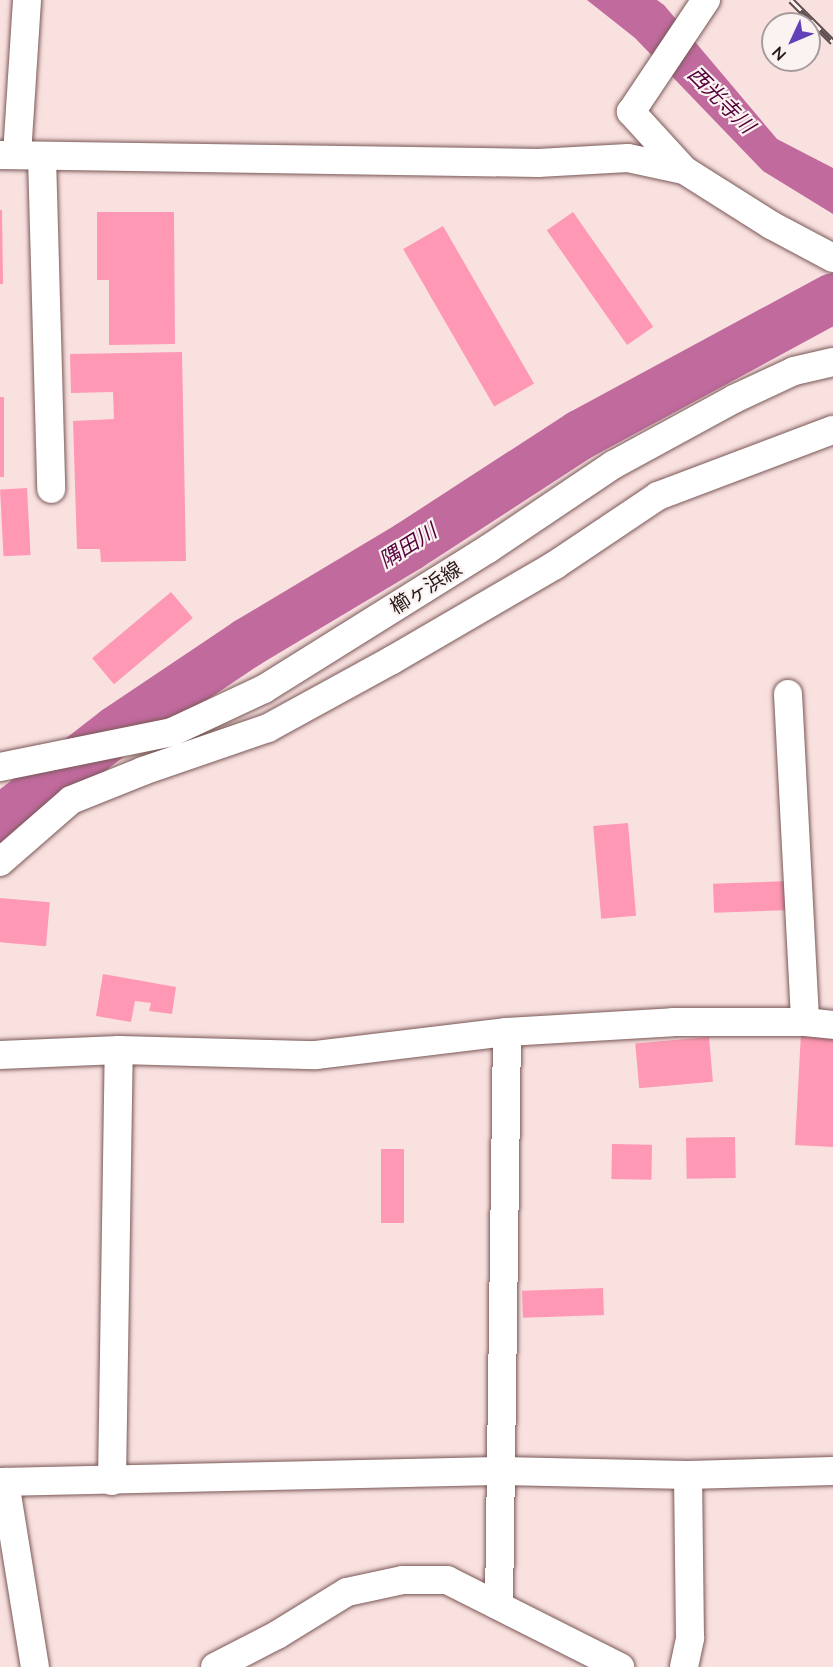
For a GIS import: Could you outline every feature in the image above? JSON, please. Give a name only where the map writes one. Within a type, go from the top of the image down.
[{"type":"street","points":[[27,0],[20,156],[51,489]]},
{"type":"street","points":[[706,0],[631,112],[684,170],[771,225],[833,258]]},
{"type":"street","points":[[20,156],[538,163],[628,158],[684,170]]},
{"type":"street","name":"櫛ヶ浜線","points":[[0,767],[172,732],[264,689],[488,549],[613,465],[734,399],[794,371],[833,362]]},
{"type":"street","points":[[0,862],[71,800],[143,771],[268,728],[392,660],[555,565],[658,496],[833,430]]},
{"type":"street","points":[[788,694],[805,1022]]},
{"type":"street","points":[[0,1055],[119,1050],[316,1055],[507,1032],[673,1022],[805,1022],[833,1025]]},
{"type":"street","points":[[499,1605],[507,1032]]},
{"type":"street","points":[[112,1480],[119,1050]]},
{"type":"street","points":[[35,1667],[2,1482],[501,1471],[688,1475],[833,1471]]},
{"type":"street","points":[[684,1667],[690,1638],[688,1475]]},
{"type":"street","points":[[215,1667],[277,1635],[347,1592],[403,1580],[447,1580],[620,1667]]},
{"type":"water","name":"西光寺川","points":[[587,0],[657,0],[664,5],[777,139],[833,168],[833,214],[763,171],[635,38]]},
{"type":"building","points":[[0,210],[2,210],[3,284],[0,284]]},
{"type":"building","points":[[97,212],[174,212],[175,344],[109,345],[109,280],[97,280]]},
{"type":"building","points":[[573,212],[653,327],[627,345],[547,230]]},
{"type":"building","points":[[443,226],[534,384],[494,407],[403,249]]},
{"type":"building","points":[[182,352],[186,561],[101,562],[100,549],[77,549],[73,421],[114,419],[113,392],[71,393],[70,354]]},
{"type":"building","points":[[0,397],[4,397],[4,477],[0,477]]},
{"type":"building","points":[[27,488],[31,555],[4,556],[0,489]]},
{"type":"building","points":[[171,592],[193,618],[114,684],[92,658]]},
{"type":"building","points":[[628,823],[636,916],[601,919],[593,826]]},
{"type":"building","points":[[791,881],[792,910],[714,913],[713,884]]},
{"type":"building","points":[[0,898],[50,902],[46,946],[0,942]]},
{"type":"building","points":[[103,974],[176,987],[172,1014],[149,1011],[151,1003],[135,1001],[131,1022],[96,1016]]},
{"type":"building","points":[[801,1033],[833,1036],[833,1147],[795,1145]]},
{"type":"building","points":[[709,1037],[713,1082],[639,1088],[635,1043]]},
{"type":"building","points":[[735,1137],[736,1178],[687,1179],[686,1138]]},
{"type":"building","points":[[612,1144],[652,1145],[651,1180],[611,1179]]},
{"type":"building","points":[[381,1149],[404,1149],[404,1223],[381,1223]]},
{"type":"building","points":[[603,1288],[604,1315],[523,1318],[522,1291]]},
{"type":"waterway","name":"隅田川","points":[[0,821],[116,731],[247,643],[409,546],[580,435],[833,298]]},
{"type":"railway","points":[[791,0],[833,42]]}]
